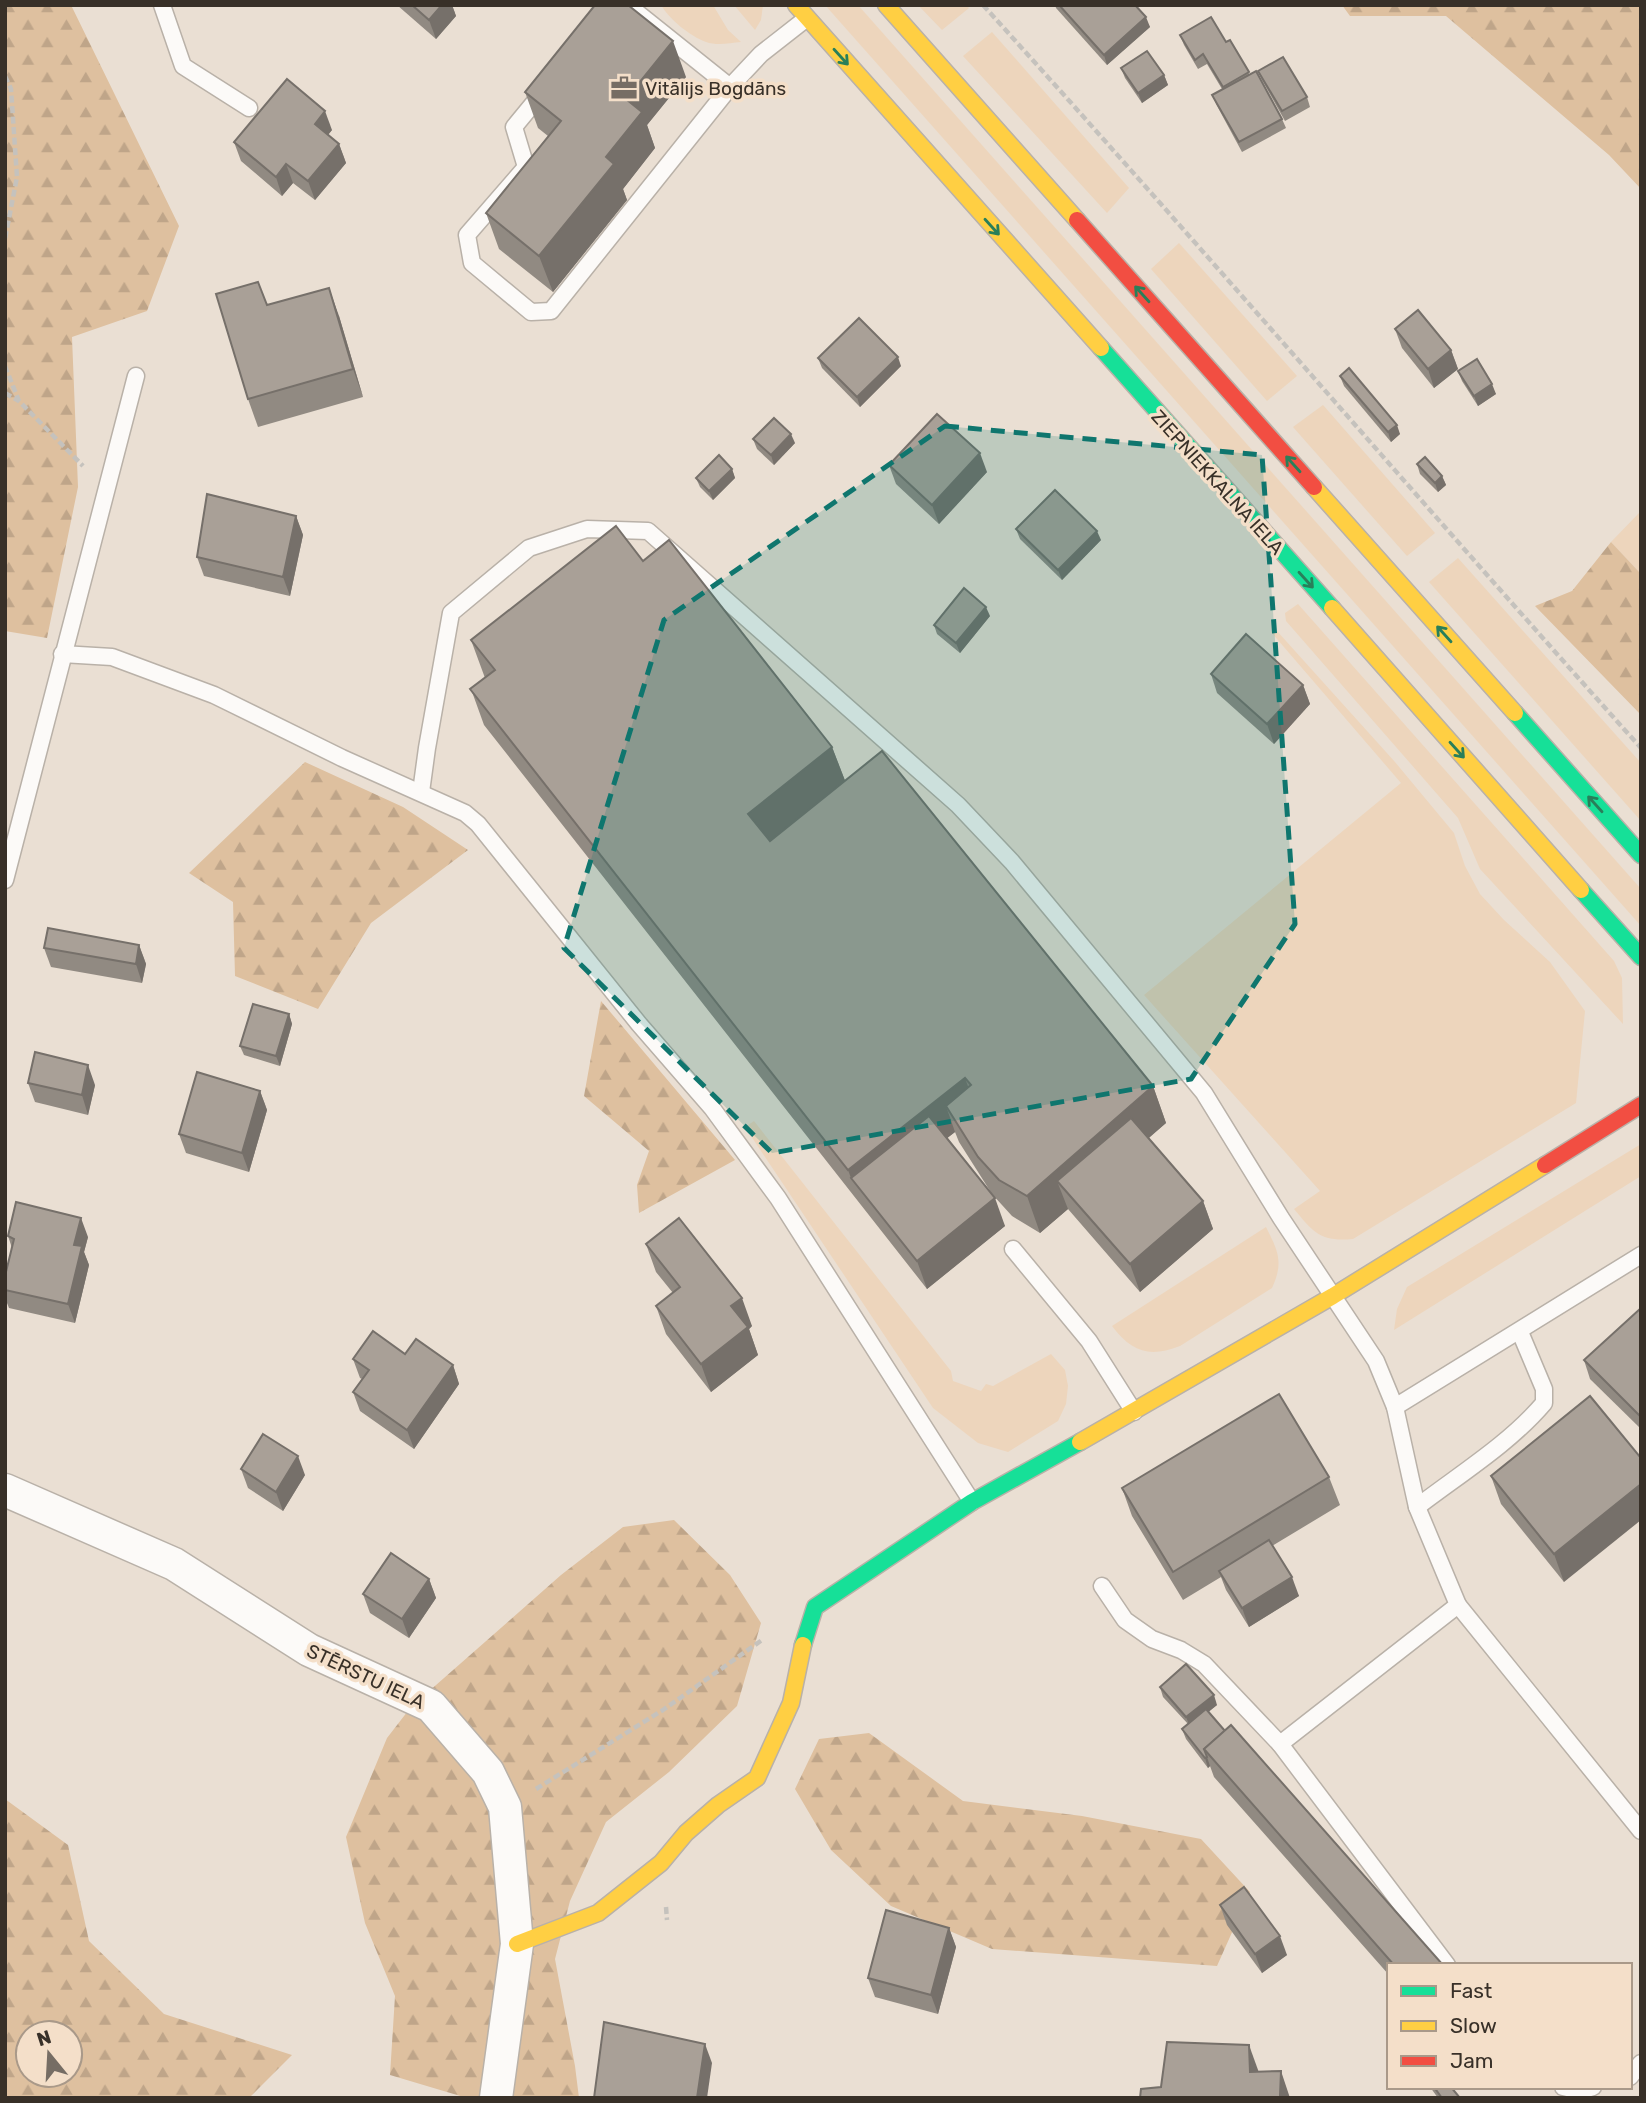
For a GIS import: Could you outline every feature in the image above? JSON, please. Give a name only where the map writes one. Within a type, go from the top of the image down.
[{"type":"main road","points":[[886,5],[1641,855]]},
{"type":"main road","name":"ZIEPNIEKKALNA IELA","points":[[801,12],[1641,957]]},
{"type":"main road","points":[[517,1944],[598,1913],[661,1863],[686,1833],[718,1805],[757,1778],[791,1703],[801,1650],[814,1607],[972,1502],[1134,1412],[1333,1296],[1641,1105]]},
{"type":"street","name":"STĒRSTU IELA","points":[[5,1490],[174,1564],[309,1650],[431,1706],[488,1772],[505,1807],[517,1944],[496,2098]]},
{"type":"lane","points":[[162,5],[183,66],[249,108]]},
{"type":"lane","points":[[730,87],[635,11],[618,6],[607,13],[514,127],[526,167],[467,235],[472,263],[531,312],[551,311],[730,87],[801,12]]},
{"type":"lane","points":[[5,880],[136,376]]},
{"type":"lane","points":[[421,792],[451,613],[529,548],[587,528],[648,531],[958,805],[1012,862],[1204,1093],[1280,1217],[1376,1361],[1395,1407],[1417,1507],[1458,1605],[1641,1831]]},
{"type":"lane","points":[[62,654],[113,657],[214,695],[342,758],[465,813],[478,824],[639,1024],[712,1108],[778,1198],[972,1502]]},
{"type":"lane","points":[[1013,1249],[1089,1341],[1134,1412]]},
{"type":"lane","points":[[1395,1407],[1641,1255]]},
{"type":"lane","points":[[1417,1507],[1516,1430],[1544,1403],[1544,1389],[1520,1332]]},
{"type":"lane","points":[[1102,1586],[1125,1620],[1152,1639],[1181,1650],[1204,1664],[1280,1744],[1445,1963]]},
{"type":"lane","points":[[1280,1744],[1458,1605]]},
{"type":"path","points":[[983,5],[1136,174],[1455,541],[1641,748]]},
{"type":"path","points":[[5,76],[11,89],[17,177],[5,239]]},
{"type":"path","points":[[5,366],[19,401]]},
{"type":"path","points":[[5,393],[19,401],[106,488]]},
{"type":"path","points":[[505,1807],[663,1710],[782,1625],[814,1607]]},
{"type":"highlighted area","points":[[945,426],[1262,455],[1295,924],[1191,1079],[772,1153],[564,948],[664,620]]},
{"type":"shaded area","points":[[661,5],[713,5],[728,30],[741,42],[706,42],[687,32]]},
{"type":"shaded area","points":[[734,5],[763,5],[761,20],[755,30]]},
{"type":"shaded area","points":[[825,5],[858,5],[1641,889],[1641,926]]},
{"type":"shaded area","points":[[918,5],[966,5],[969,8],[942,30]]},
{"type":"shaded area","points":[[992,32],[1129,188],[1107,213],[963,56]]},
{"type":"shaded area","points":[[1179,243],[1297,376],[1267,401],[1151,269]]},
{"type":"shaded area","points":[[1323,405],[1435,533],[1407,556],[1293,427]]},
{"type":"shaded area","points":[[1641,511],[1641,574],[1611,542]]},
{"type":"shaded area","points":[[1458,558],[1641,763],[1641,821],[1429,582]]},
{"type":"shaded area","points":[[1298,604],[1614,961],[1622,978],[1623,1024],[1480,869],[1458,818],[1286,621],[1285,613]]},
{"type":"shaded area","points":[[1277,631],[1395,762],[1454,833],[1465,866],[1480,894],[1550,962],[1585,1011],[1576,1103],[1353,1239],[1333,1239],[1319,1234],[1294,1209],[1320,1191],[1144,995],[1401,783],[1271,632]]},
{"type":"shaded area","points":[[754,1121],[951,1371],[953,1381],[981,1391],[986,1384],[993,1386],[1051,1354],[1065,1370],[1068,1386],[1066,1404],[1058,1421],[1008,1452],[978,1443],[933,1408],[745,1127]]},
{"type":"shaded area","points":[[1641,1144],[1641,1176],[1394,1330],[1397,1309],[1407,1287]]},
{"type":"shaded area","points":[[1266,1227],[1274,1243],[1279,1264],[1272,1288],[1180,1346],[1169,1350],[1150,1352],[1134,1347],[1112,1326]]},
{"type":"green space","points":[[5,5],[71,5],[179,226],[147,311],[72,337],[78,487],[47,638],[5,631]]},
{"type":"green space","points":[[1342,5],[1641,5],[1641,189],[1609,155],[1446,16],[1350,16]]},
{"type":"green space","points":[[1611,542],[1641,574],[1641,715],[1535,606],[1572,591]]},
{"type":"green space","points":[[305,762],[403,807],[468,850],[371,923],[318,1009],[235,976],[233,902],[189,873]]},
{"type":"green space","points":[[601,1001],[735,1160],[639,1213],[637,1185],[649,1151],[584,1096]]},
{"type":"green space","points":[[674,1520],[730,1575],[761,1623],[737,1706],[669,1772],[606,1822],[570,1901],[555,1959],[579,2098],[467,2098],[390,2075],[395,1996],[365,1923],[346,1837],[387,1738],[411,1707],[561,1575],[623,1527]]},
{"type":"green space","points":[[869,1733],[963,1801],[1082,1816],[1201,1839],[1250,1892],[1217,1966],[992,1949],[891,1906],[831,1850],[795,1789],[819,1739]]},
{"type":"green space","points":[[5,1799],[68,1845],[89,1941],[164,2014],[292,2055],[249,2098],[5,2098]]},
{"type":"building","points":[[412,5],[442,5],[429,20]]},
{"type":"building","points":[[595,5],[628,5],[673,41],[626,99],[642,112],[606,157],[614,164],[539,256],[486,213],[561,121],[525,92]]},
{"type":"building","points":[[1059,5],[1135,5],[1146,17],[1104,55]]},
{"type":"building","points":[[1211,17],[1226,42],[1230,40],[1249,72],[1223,87],[1203,54],[1195,60],[1180,35]]},
{"type":"building","points":[[1147,51],[1164,75],[1138,93],[1121,68]]},
{"type":"building","points":[[1283,57],[1307,97],[1282,111],[1258,71]]},
{"type":"building","points":[[1256,71],[1282,119],[1239,142],[1212,95]]},
{"type":"building","points":[[287,79],[325,111],[315,124],[339,144],[308,181],[286,164],[276,177],[234,142]]},
{"type":"building","points":[[258,282],[267,305],[329,288],[353,369],[248,399],[216,294]]},
{"type":"building","points":[[1418,310],[1451,350],[1428,369],[1395,329]]},
{"type":"building","points":[[859,318],[898,357],[857,397],[818,358]]},
{"type":"building","points":[[1477,359],[1492,384],[1474,396],[1458,371]]},
{"type":"building","points":[[1349,368],[1397,425],[1388,432],[1340,376]]},
{"type":"building","points":[[937,414],[980,453],[932,505],[889,465]]},
{"type":"building","points":[[774,418],[791,434],[771,455],[753,439]]},
{"type":"building","points":[[719,455],[732,469],[709,491],[696,478]]},
{"type":"building","points":[[1425,457],[1442,476],[1435,483],[1417,464]]},
{"type":"building","points":[[1055,490],[1097,531],[1058,570],[1016,529]]},
{"type":"building","points":[[207,494],[296,516],[283,577],[197,557]]},
{"type":"building","points":[[616,526],[643,561],[669,540],[832,747],[748,814],[770,841],[882,751],[1153,1086],[1027,1196],[999,1180],[978,1157],[946,1106],[971,1085],[965,1078],[848,1170],[470,689],[495,670],[471,640]]},
{"type":"building","points":[[964,588],[986,607],[956,643],[934,625]]},
{"type":"building","points":[[1246,634],[1303,685],[1267,724],[1211,674]]},
{"type":"building","points":[[48,928],[139,945],[136,964],[44,948]]},
{"type":"building","points":[[253,1004],[289,1014],[276,1056],[240,1046]]},
{"type":"building","points":[[35,1052],[88,1065],[82,1095],[28,1083]]},
{"type":"building","points":[[197,1072],[260,1091],[242,1153],[179,1134]]},
{"type":"building","points":[[929,1116],[995,1198],[917,1261],[851,1178]]},
{"type":"building","points":[[1131,1118],[1203,1201],[1130,1264],[1057,1181]]},
{"type":"building","points":[[16,1202],[81,1218],[74,1245],[82,1246],[68,1304],[5,1290],[5,1276],[14,1239],[8,1236]]},
{"type":"building","points":[[679,1218],[742,1298],[731,1306],[748,1327],[701,1364],[656,1306],[680,1287],[646,1244]]},
{"type":"building","points":[[1641,1308],[1641,1417],[1584,1360]]},
{"type":"building","points":[[373,1331],[405,1354],[416,1339],[453,1365],[407,1430],[353,1392],[369,1370],[353,1359]]},
{"type":"building","points":[[1279,1394],[1329,1477],[1173,1572],[1122,1488]]},
{"type":"building","points":[[1590,1396],[1641,1458],[1641,1484],[1554,1554],[1491,1476]]},
{"type":"building","points":[[263,1434],[298,1456],[276,1492],[241,1469]]},
{"type":"building","points":[[1269,1540],[1292,1577],[1242,1608],[1219,1571]]},
{"type":"building","points":[[391,1553],[429,1579],[402,1619],[363,1594]]},
{"type":"building","points":[[1186,1664],[1214,1695],[1186,1717],[1160,1687]]},
{"type":"building","points":[[1206,1709],[1225,1731],[1204,1749],[1205,1758],[1182,1729]]},
{"type":"building","points":[[1231,1725],[1441,1963],[1392,1963],[1204,1749]]},
{"type":"building","points":[[1244,1887],[1280,1936],[1255,1954],[1220,1905]]},
{"type":"building","points":[[886,1910],[949,1928],[931,1995],[868,1978]]},
{"type":"building","points":[[604,2022],[705,2044],[697,2098],[594,2098]]},
{"type":"building","points":[[1167,2042],[1249,2045],[1250,2072],[1281,2071],[1280,2096],[1294,2098],[1140,2098],[1141,2089],[1161,2087]]},
{"type":"building","points":[[1435,2089],[1453,2089],[1460,2098],[1442,2098]]},
{"type":"traffic: fast","points":[[1101,348],[1332,608]]},
{"type":"traffic: fast","points":[[1515,713],[1641,855]]},
{"type":"traffic: fast","points":[[1581,890],[1641,957]]},
{"type":"traffic: fast","points":[[803,1645],[815,1607],[972,1502],[1080,1442]]},
{"type":"traffic: slow","points":[[796,5],[1101,348]]},
{"type":"traffic: slow","points":[[886,5],[1077,220]]},
{"type":"traffic: slow","points":[[1314,487],[1515,713]]},
{"type":"traffic: slow","points":[[1332,608],[1581,890]]},
{"type":"traffic: slow","points":[[1080,1442],[1333,1296],[1545,1165]]},
{"type":"traffic: slow","points":[[517,1944],[598,1913],[661,1863],[686,1833],[718,1805],[757,1778],[791,1703],[803,1645]]},
{"type":"traffic: jam","points":[[1077,220],[1314,487]]},
{"type":"traffic: jam","points":[[1545,1165],[1641,1105]]},
{"type":"place","name":"Vitālijs Bogdāns","points":[[624,88]]}]
